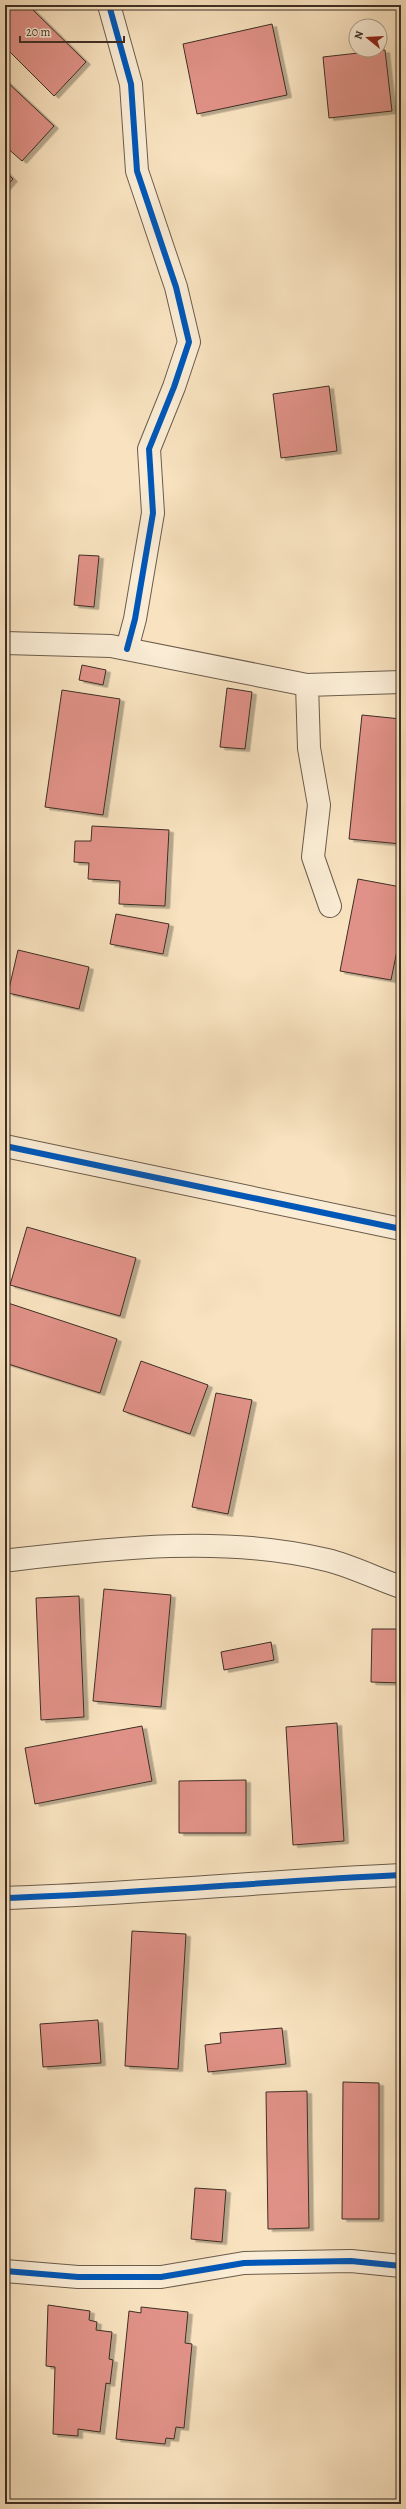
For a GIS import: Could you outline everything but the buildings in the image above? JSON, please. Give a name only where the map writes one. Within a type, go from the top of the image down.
[{"type":"street","points":[[109,5],[131,84],[137,171],[176,287],[189,342],[174,388],[149,449],[153,513],[135,619],[127,649]]},
{"type":"street","points":[[5,643],[111,646],[307,685],[401,682]]},
{"type":"street","points":[[307,685],[309,748],[318,805],[313,857],[330,906]]},
{"type":"street","points":[[5,1146],[401,1229]]},
{"type":"street","points":[[12,1560],[108,1549],[248,1546],[328,1560],[401,1587]]},
{"type":"street","points":[[5,1898],[88,1896],[289,1880],[401,1875]]},
{"type":"street","points":[[5,2271],[78,2277],[161,2277],[244,2264],[351,2261],[401,2266]]},
{"type":"cycle path","points":[[109,5],[131,84],[137,171],[176,287],[189,342],[174,387],[149,449],[153,513],[135,619],[127,649]]},
{"type":"cycle path","points":[[5,1146],[401,1229]]},
{"type":"cycle path","points":[[5,1898],[104,1894],[401,1875]]},
{"type":"cycle path","points":[[5,2271],[78,2277],[161,2277],[244,2263],[351,2261],[401,2266]]}]
